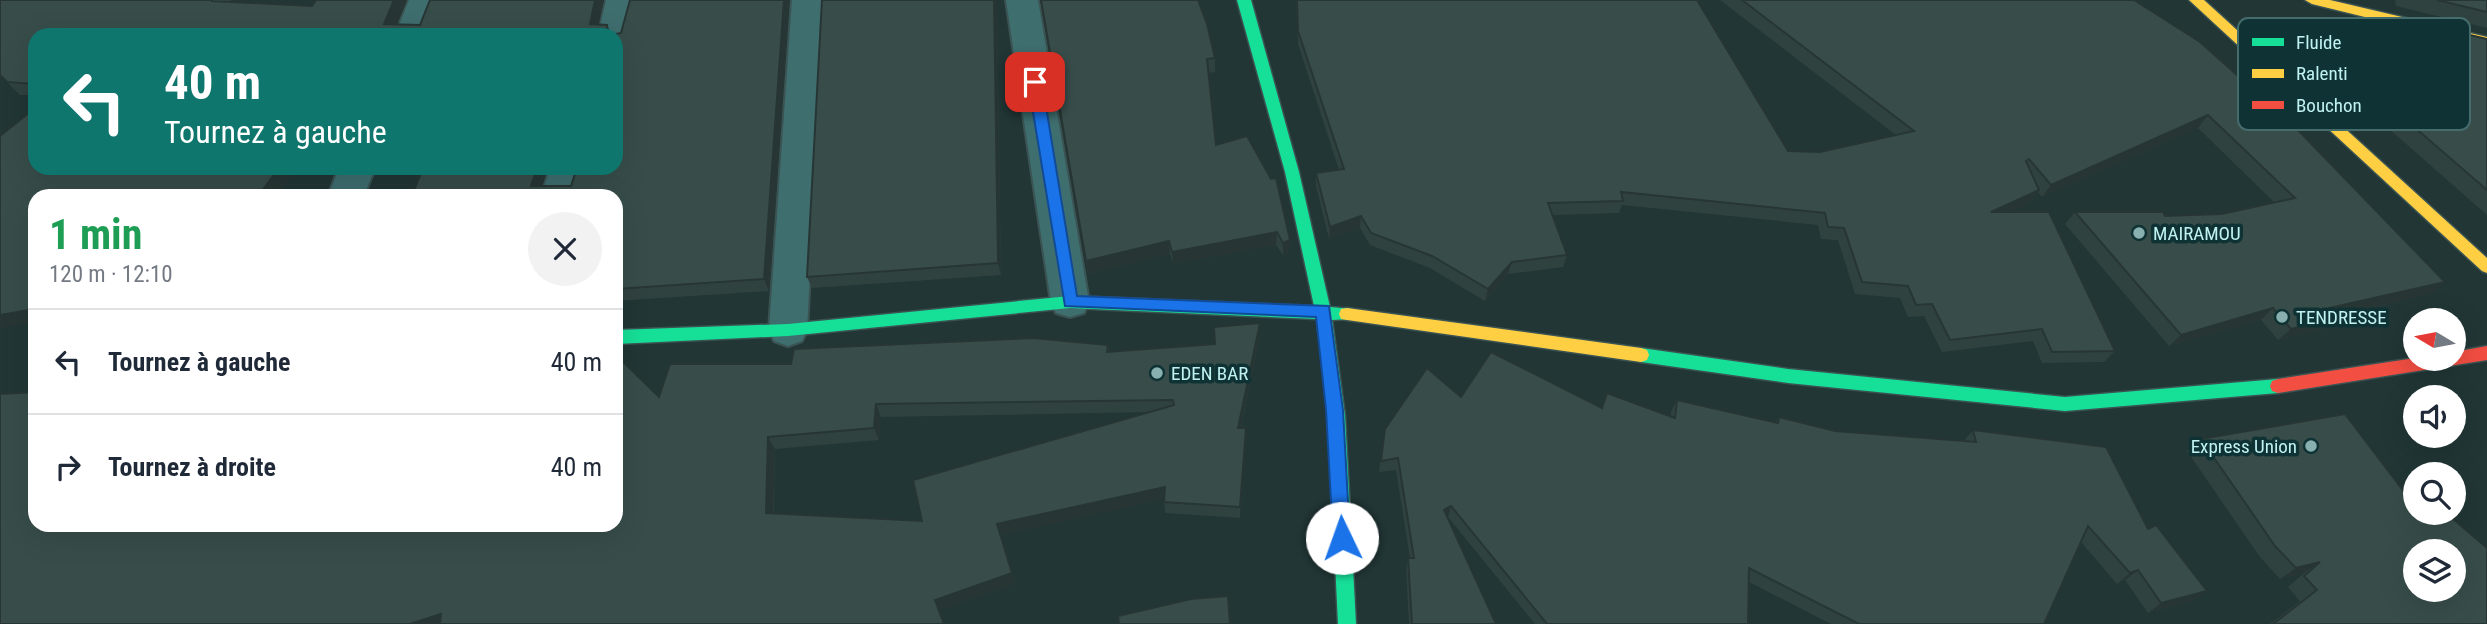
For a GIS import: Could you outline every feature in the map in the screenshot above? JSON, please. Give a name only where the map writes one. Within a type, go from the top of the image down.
[{"type":"street","points":[[414,28],[425,0]]},
{"type":"street","points":[[616,28],[622,0]]},
{"type":"street","points":[[788,330],[808,0]]},
{"type":"street","points":[[1022,0],[1070,302]]},
{"type":"street","points":[[1244,0],[1292,173],[1324,311],[1335,410],[1341,621]]},
{"type":"street","points":[[2196,0],[2238,39]]},
{"type":"street","points":[[2312,0],[2387,18]]},
{"type":"street","points":[[2338,130],[2487,267]]},
{"type":"street","points":[[623,337],[788,330],[1070,302],[1324,311],[1788,376],[2065,404],[2300,384],[2487,353]]},
{"type":"building","points":[[0,0],[212,0],[312,6],[316,0],[394,0],[384,24],[420,25],[430,0],[595,0],[590,24],[607,25],[607,28],[28,28],[28,84],[7,82],[0,75]]},
{"type":"building","points":[[630,0],[784,0],[764,279],[623,289],[623,189],[415,189],[420,175],[535,175],[531,186],[571,186],[575,175],[623,175],[622,28]]},
{"type":"building","points":[[822,0],[994,0],[998,263],[807,277]]},
{"type":"building","points":[[1041,0],[1198,0],[1215,58],[1207,59],[1216,145],[1247,136],[1271,179],[1276,178],[1290,240],[1283,243],[1277,232],[1172,252],[1169,241],[1086,261]]},
{"type":"building","points":[[1297,0],[1697,0],[1788,151],[1820,152],[1914,131],[1742,0],[2134,0],[2200,42],[2238,76],[2238,130],[2298,130],[2445,282],[2330,308],[2337,317],[2291,329],[2273,308],[2181,335],[2075,212],[2163,212],[2165,216],[2222,214],[2295,198],[2208,115],[2051,185],[2029,159],[2026,161],[2039,190],[1991,212],[2049,212],[2115,351],[2052,352],[2042,329],[1950,340],[1932,304],[1916,305],[1908,286],[1862,282],[1844,228],[1828,227],[1825,213],[1621,192],[1623,201],[1548,203],[1567,255],[1512,262],[1488,289],[1432,256],[1371,233],[1361,216],[1330,227],[1316,173],[1344,169],[1298,31]]},
{"type":"building","points":[[2437,0],[2487,0],[2487,12]]},
{"type":"building","points":[[2470,35],[2487,39],[2487,190],[2418,130],[2470,130]]},
{"type":"building","points":[[28,114],[28,175],[274,175],[263,189],[28,189],[28,310],[0,315],[0,136]]},
{"type":"building","points":[[1260,323],[1238,428],[1246,428],[1240,507],[1164,502],[1165,487],[997,524],[1012,573],[935,600],[944,624],[440,624],[441,614],[410,624],[0,624],[0,394],[28,392],[28,532],[623,532],[623,362],[659,397],[670,364],[791,364],[794,349],[1033,338],[1108,345],[1107,352],[1215,344],[1214,327]],"holes":[[[1173,400],[1174,405],[913,480],[922,521],[766,513],[768,437],[874,428],[876,404]]]},
{"type":"building","points":[[1491,352],[1602,408],[1607,393],[1675,418],[1677,400],[1778,423],[1779,417],[1835,431],[1976,442],[1973,430],[2106,447],[2148,529],[2156,525],[2207,591],[2161,603],[2138,570],[2130,573],[2088,526],[2044,624],[1859,624],[1749,568],[1748,624],[1547,624],[1451,506],[1444,510],[1496,624],[1412,624],[1408,558],[1414,558],[1398,458],[1381,461],[1385,429],[1427,368],[1461,397]]},
{"type":"building","points":[[2345,414],[2403,490],[2403,525],[2460,525],[2487,548],[2487,624],[2273,624],[2317,590],[2304,576],[2320,562],[2296,568],[2275,546],[2201,439]]},
{"type":"building","points":[[1228,596],[1230,624],[1119,624],[1118,616],[1191,599]]},
{"type":"traffic: fast","points":[[1244,0],[1292,172],[1322,303],[1336,416],[1347,624]]},
{"type":"traffic: fast","points":[[623,337],[788,330],[1070,302],[1347,314]]},
{"type":"traffic: fast","points":[[1641,355],[1788,376],[2065,404],[2278,386]]},
{"type":"traffic: slow","points":[[2196,0],[2238,39]]},
{"type":"traffic: slow","points":[[2312,0],[2387,18]]},
{"type":"traffic: slow","points":[[2470,38],[2487,42]]},
{"type":"traffic: slow","points":[[2338,130],[2487,267]]},
{"type":"traffic: slow","points":[[1347,314],[1641,355]]},
{"type":"traffic: jam","points":[[2278,386],[2487,353]]},
{"type":"place","name":"MAIRAMOU","points":[[2139,233]]},
{"type":"place","name":"TENDRESSE","points":[[2282,317]]},
{"type":"place","name":"EDEN BAR","points":[[1157,373]]},
{"type":"place","name":"Express Union","points":[[2311,446]]},
{"type":"route","points":[[1035,82],[1070,302],[1324,311],[1335,410],[1342,538]]}]
